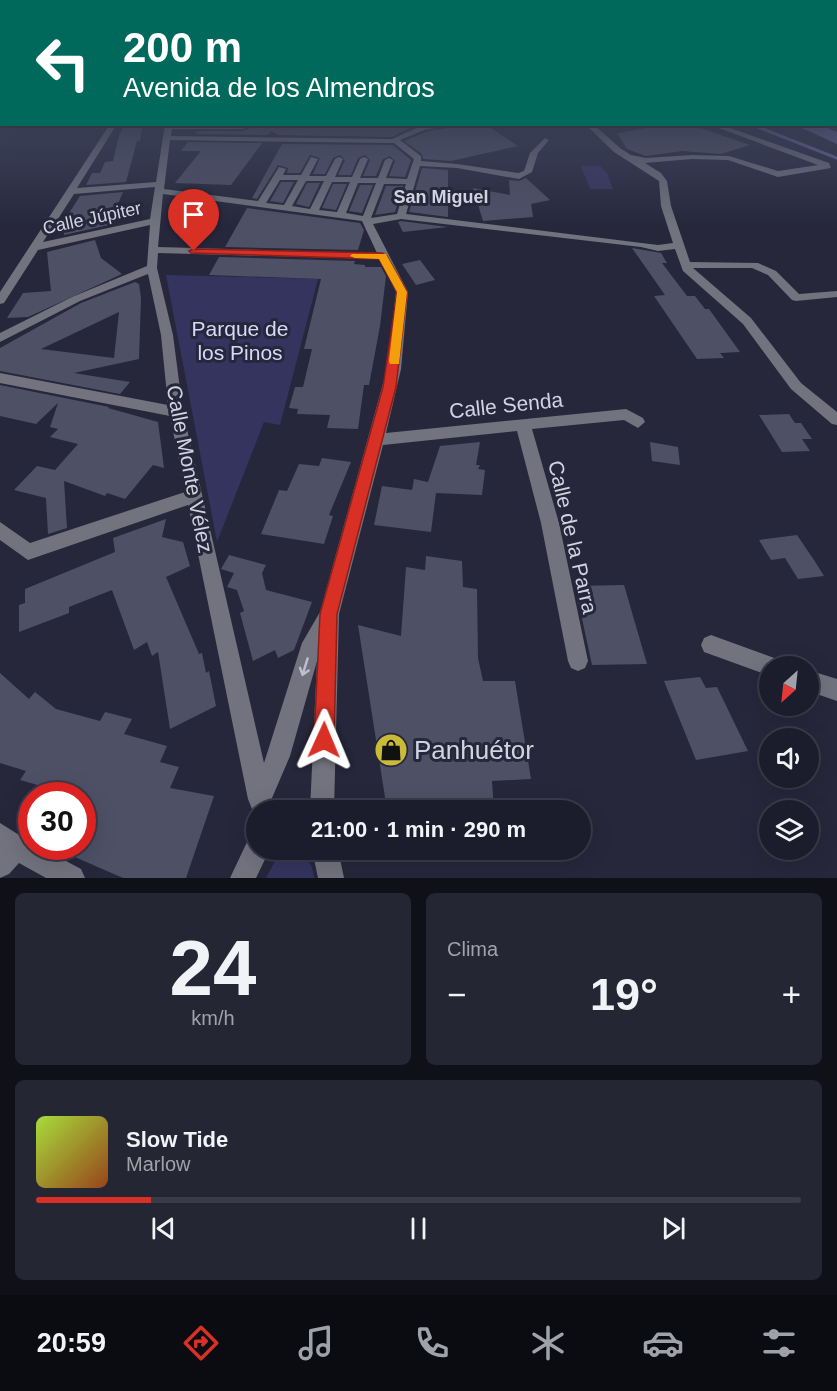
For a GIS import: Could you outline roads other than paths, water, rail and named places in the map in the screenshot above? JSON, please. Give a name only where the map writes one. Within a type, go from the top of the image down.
[{"type":"street","points":[[0,302],[100,146]]},
{"type":"street","name":"Calle Monte Vélez","points":[[166,146],[162,187],[155,221],[152,268],[166,334],[176,412],[260,800]]},
{"type":"street","points":[[401,216],[416,163],[416,154],[404,146]]},
{"type":"street","points":[[416,163],[457,166],[519,176],[528,172],[534,153],[540,146]]},
{"type":"street","points":[[613,146],[658,175],[663,181],[666,206],[685,265],[747,321],[796,386],[837,420]]},
{"type":"street","points":[[772,146],[833,168]]},
{"type":"street","points":[[628,156],[649,161],[718,157],[740,161],[778,174],[833,168]]},
{"type":"street","points":[[286,209],[314,159]]},
{"type":"street","points":[[313,213],[339,159]]},
{"type":"street","points":[[340,216],[364,159]]},
{"type":"street","points":[[262,800],[279,756],[312,643],[328,614],[377,440],[394,369],[402,292],[366,220],[389,160]]},
{"type":"street","points":[[260,205],[283,167]]},
{"type":"street","points":[[277,177],[411,182]]},
{"type":"street","points":[[73,190],[162,187],[260,205],[366,220],[401,216],[556,236],[641,244],[658,248],[678,246]]},
{"type":"street","name":"Calle Júpiter","points":[[36,248],[155,221]]},
{"type":"street","points":[[154,250],[382,256]]},
{"type":"street","points":[[685,265],[754,265],[772,273],[796,297],[837,294]]},
{"type":"street","points":[[2,336],[76,299],[152,268]]},
{"type":"street","points":[[0,378],[176,412]]},
{"type":"street","name":"Calle Senda","points":[[377,440],[626,414],[638,422]]},
{"type":"street","name":"Calle de la Parra","points":[[523,424],[550,523],[578,662]]},
{"type":"street","points":[[0,530],[28,552],[194,496]]},
{"type":"street","points":[[322,800],[328,614]]},
{"type":"street","points":[[711,645],[759,662]]},
{"type":"street","points":[[819,684],[837,690]]},
{"type":"street","points":[[5,849],[72,878]]},
{"type":"street","points":[[243,878],[252,860]]},
{"type":"street","points":[[327,860],[331,878]]},
{"type":"waterway","points":[[806,146],[837,158]]},
{"type":"place","name":"Panhuétor","points":[[391,750]]},
{"type":"district","name":"San Miguel","points":[[441,197]]},
{"type":"park label","name":"Parque de los Pinos","points":[[240,340]]}]
